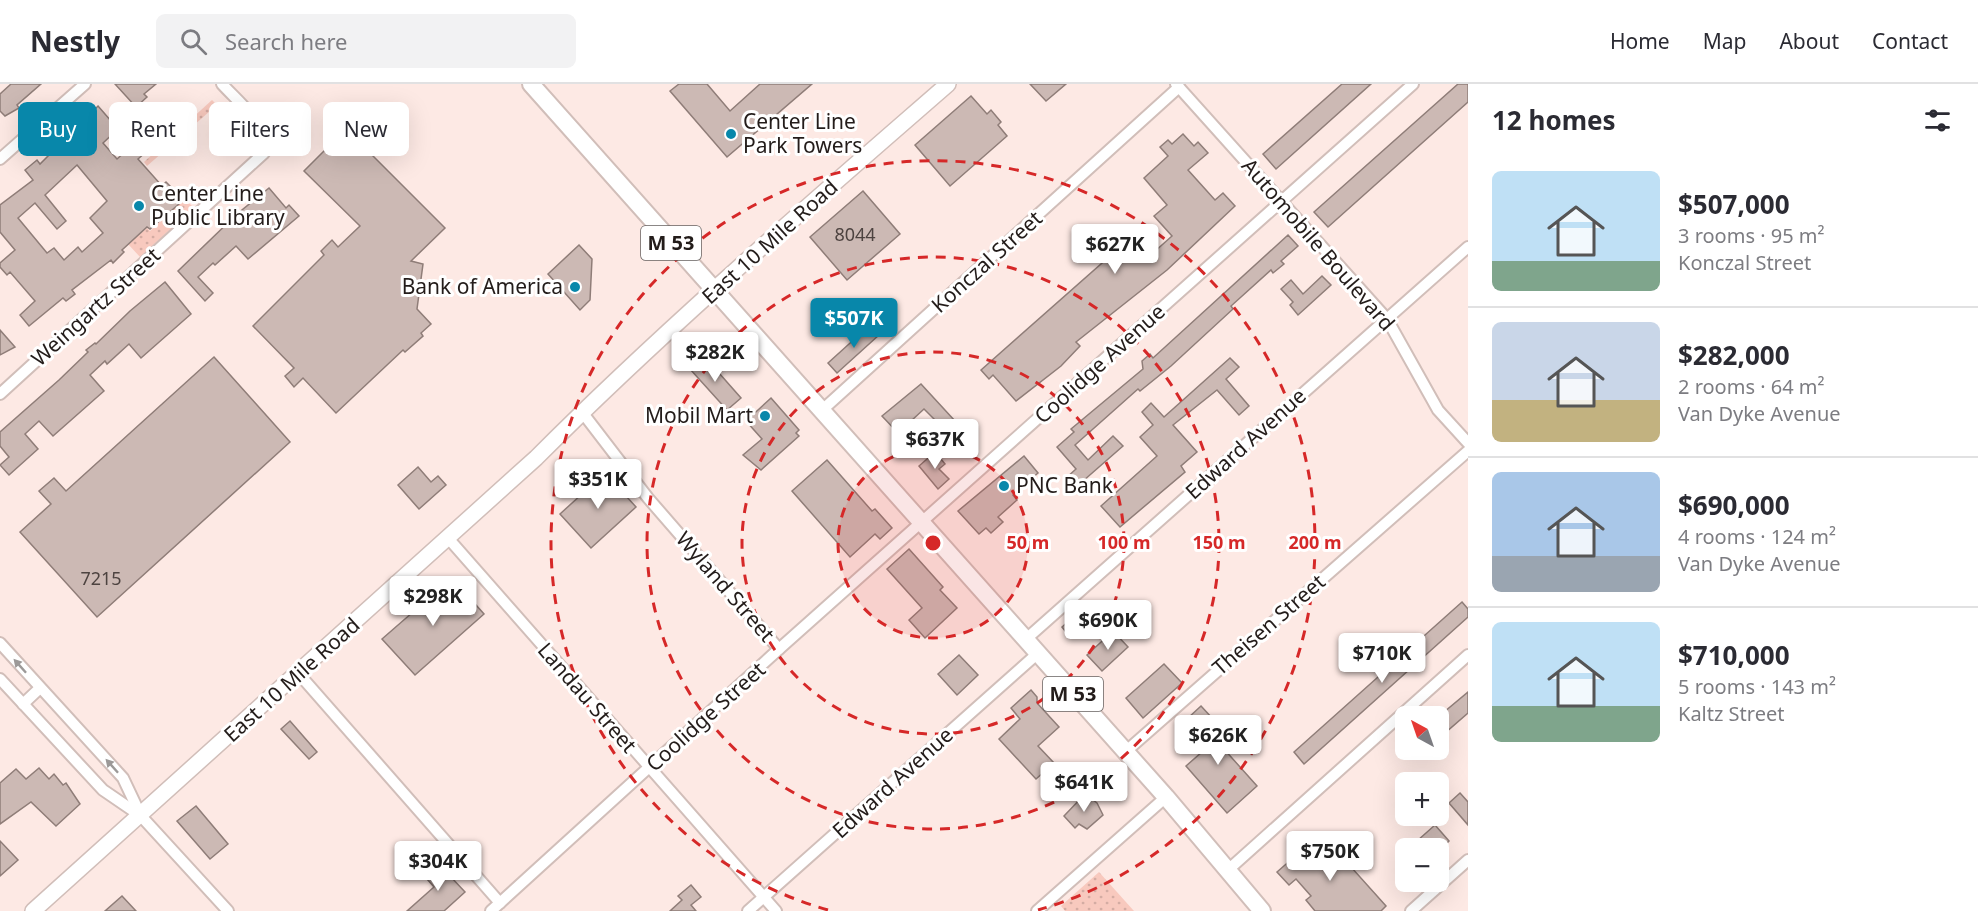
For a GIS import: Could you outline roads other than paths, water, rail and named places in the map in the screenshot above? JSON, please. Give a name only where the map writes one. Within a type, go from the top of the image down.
[{"type":"main road","name":"M 53","points":[[531,84],[820,412],[1124,753],[1166,797],[1262,911]]},
{"type":"main road","name":"East 10 Mile Road","points":[[33,911],[299,674],[536,458],[582,412],[714,291],[948,84]]},
{"type":"street","points":[[0,159],[85,84]]},
{"type":"street","name":"Weingartz Street","points":[[0,394],[264,153],[266,143],[255,122],[222,84]]},
{"type":"street","name":"Coolidge Avenue","points":[[921,523],[1413,84]]},
{"type":"street","name":"Automobile Boulevard","points":[[1178,86],[1387,319],[1438,410],[1468,443]]},
{"type":"street","name":"Konczal Street","points":[[820,412],[1178,86]]},
{"type":"street","name":"Edward Avenue","points":[[1025,640],[1468,247]]},
{"type":"street","name":"Wyland Street","points":[[582,412],[648,498],[779,649]]},
{"type":"street","name":"Theisen Street","points":[[1124,753],[1468,450]]},
{"type":"street","name":"Coolidge Street","points":[[491,911],[921,523]]},
{"type":"street","name":"Landau Street","points":[[448,538],[648,769],[776,911]]},
{"type":"street","points":[[0,643],[123,778],[141,816]]},
{"type":"street","name":"Edward Avenue","points":[[748,911],[1037,654]]},
{"type":"street","points":[[1228,870],[1468,655]]},
{"type":"street","points":[[299,674],[500,903]]},
{"type":"street","points":[[0,679],[103,790],[141,816],[228,911]]},
{"type":"street","points":[[23,704],[40,688]]},
{"type":"street","points":[[1037,911],[1166,797]]},
{"type":"street","points":[[1411,911],[1468,861]]},
{"type":"place","name":"Center Line Park Towers","points":[[731,134]]},
{"type":"place","name":"Center Line Public Library","points":[[139,206]]},
{"type":"place","name":"Bank of America","points":[[575,287]]},
{"type":"place","name":"Mobil Mart","points":[[765,416]]},
{"type":"place","name":"PNC Bank","points":[[1004,486]]}]
